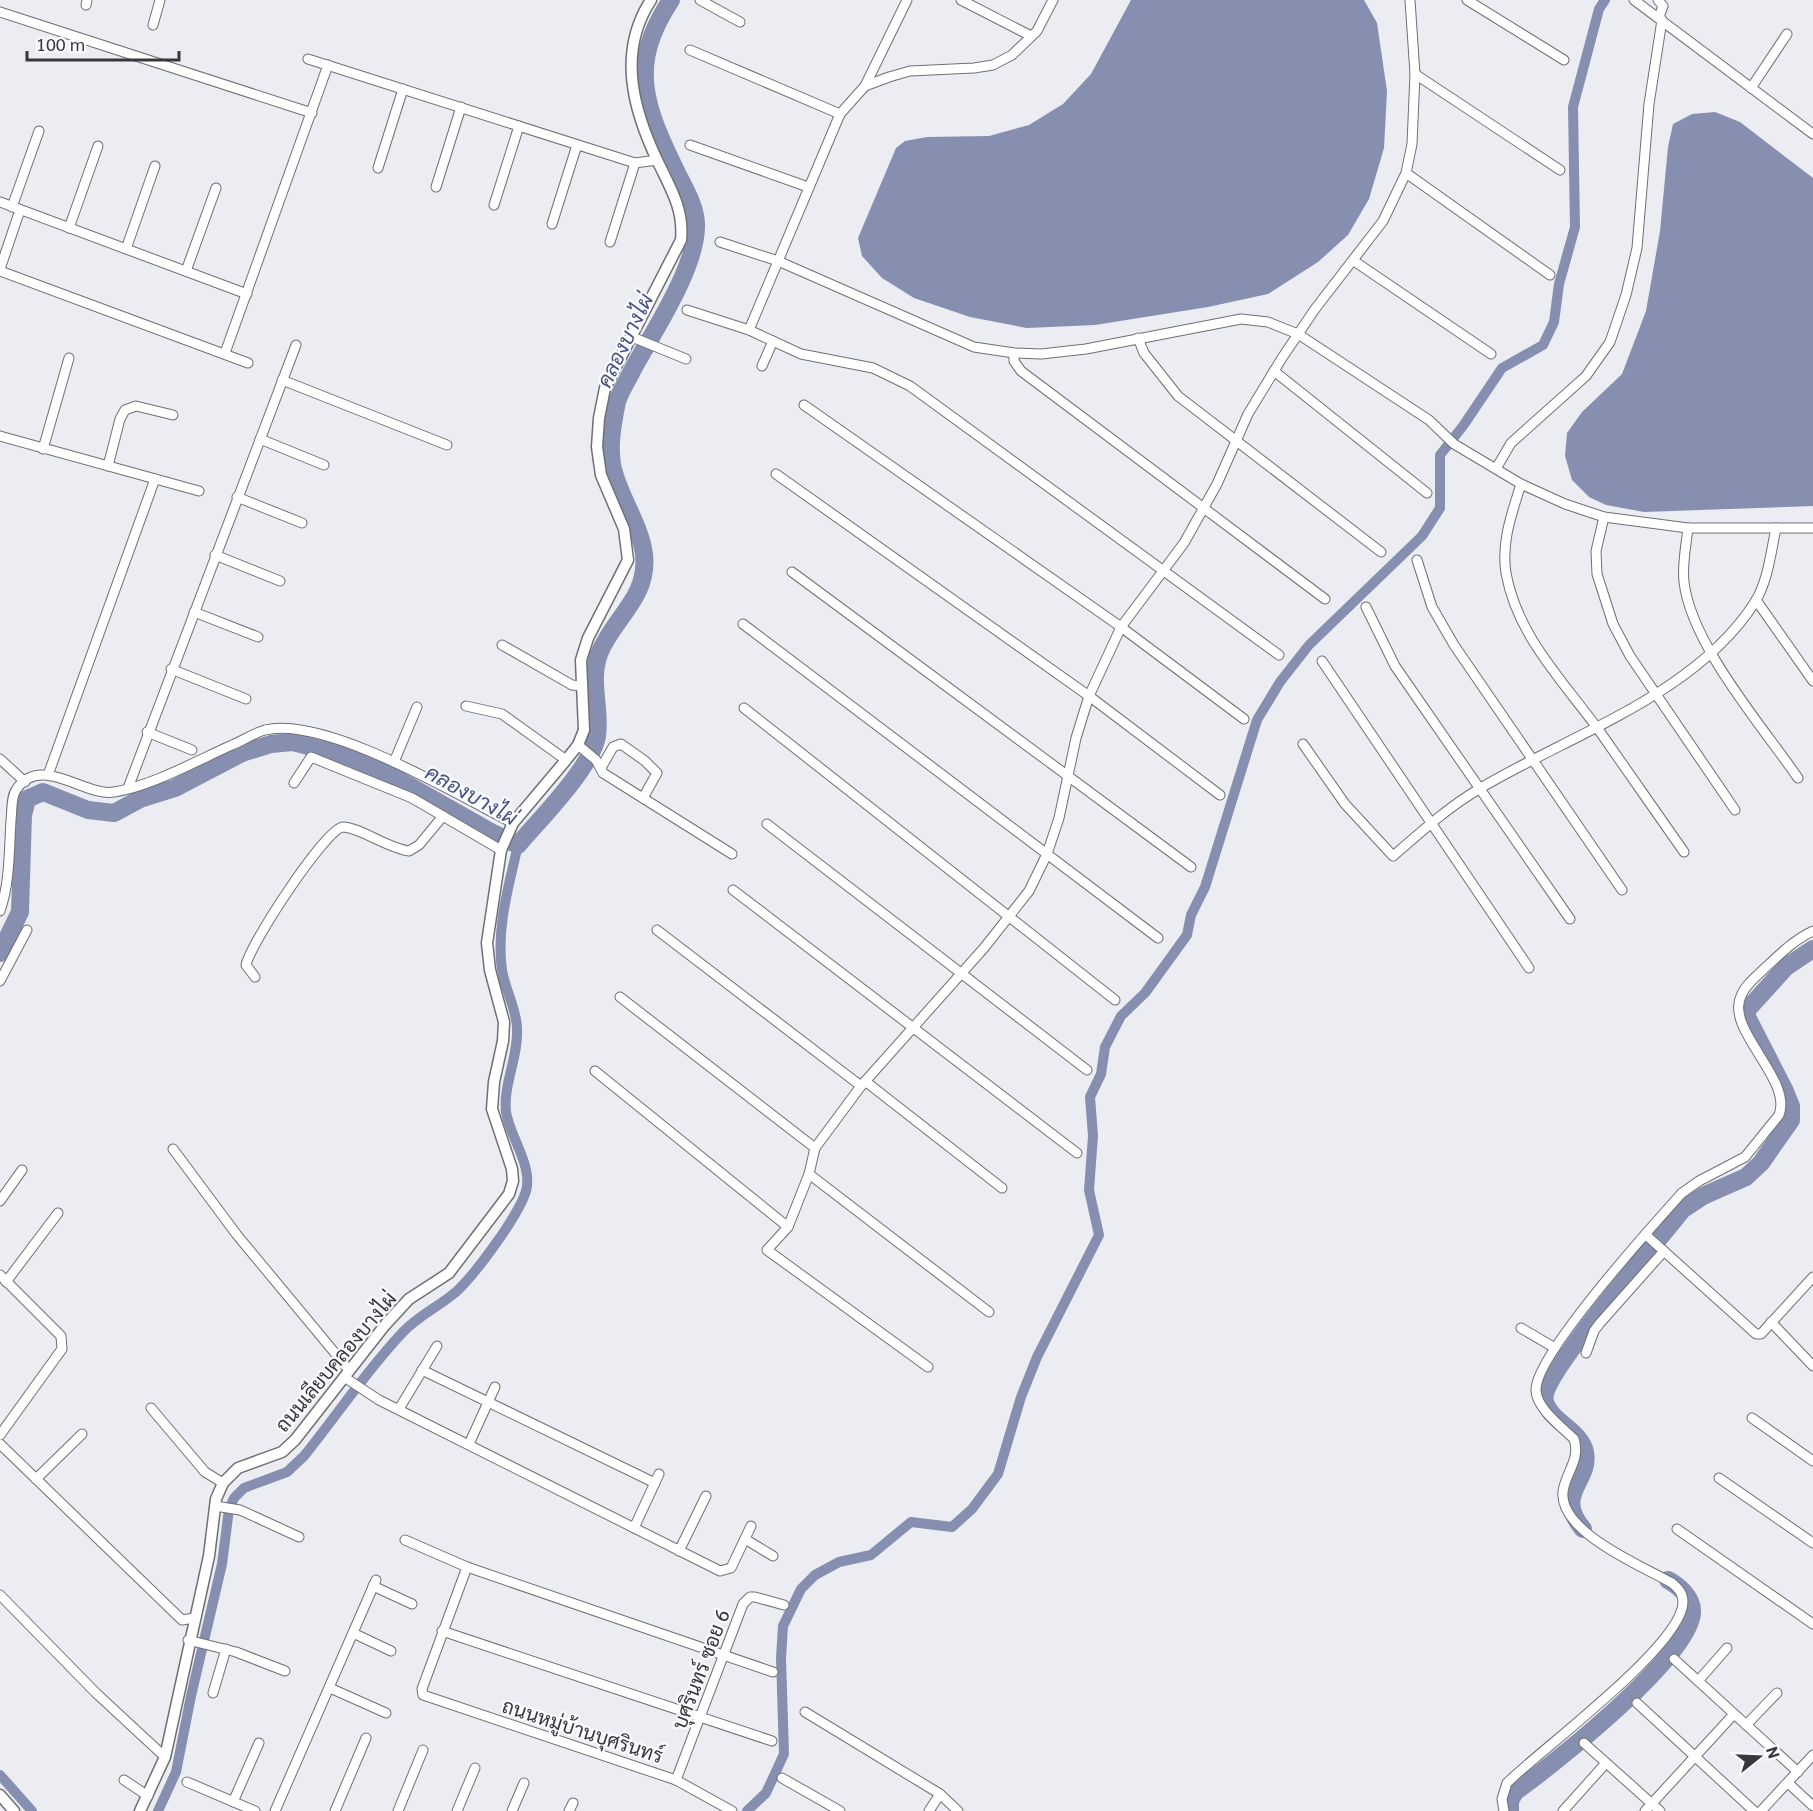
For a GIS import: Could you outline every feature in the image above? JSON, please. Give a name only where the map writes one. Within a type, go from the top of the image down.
[{"type":"street","points":[[153,25],[160,0]]},
{"type":"street","name":"ถนนเลียบคลองบางไผ่","points":[[224,1483],[238,1468],[282,1452],[295,1440],[409,1299],[449,1273],[509,1194],[513,1181],[492,1109],[494,1082],[504,1041],[504,1022],[490,970],[487,943],[502,847],[511,827],[578,745],[584,730],[581,660],[588,638],[628,560],[624,529],[601,474],[597,447],[599,418],[605,388],[634,338],[681,240],[683,220],[678,202],[643,129],[634,97],[630,65],[633,38],[651,0]]},
{"type":"street","points":[[700,0],[740,22]]},
{"type":"street","points":[[749,330],[840,114],[865,86],[908,0]]},
{"type":"street","points":[[961,0],[1031,36]]},
{"type":"street","points":[[865,86],[910,71],[993,65],[1012,55],[1031,36],[1049,12],[1053,0]]},
{"type":"street","points":[[928,1367],[767,1250],[788,1227],[809,1174],[815,1148],[863,1084],[961,974],[1029,891],[1047,854],[1059,818],[1089,696],[1121,627],[1184,543],[1204,508],[1248,414],[1274,371],[1298,334],[1383,221],[1406,173],[1412,144],[1415,75],[1410,0]]},
{"type":"street","points":[[1467,0],[1564,60]]},
{"type":"street","points":[[1634,0],[1751,88],[1811,129]]},
{"type":"street","points":[[1497,467],[1511,444],[1586,376],[1610,342],[1626,295],[1637,248],[1649,104],[1663,6],[1658,0]]},
{"type":"street","points":[[0,12],[312,113]]},
{"type":"street","points":[[1751,88],[1787,34]]},
{"type":"street","points":[[690,50],[840,114]]},
{"type":"street","points":[[308,59],[635,163],[657,160]]},
{"type":"street","points":[[225,353],[328,65]]},
{"type":"street","points":[[1415,75],[1560,170]]},
{"type":"street","points":[[378,168],[403,89]]},
{"type":"street","points":[[436,186],[461,108]]},
{"type":"street","points":[[494,205],[519,126]]},
{"type":"street","points":[[39,131],[0,270],[248,363]]},
{"type":"street","points":[[552,224],[577,145]]},
{"type":"street","points":[[690,145],[808,187]]},
{"type":"street","points":[[69,228],[98,146]]},
{"type":"street","points":[[610,242],[635,163]]},
{"type":"street","points":[[126,249],[155,166]]},
{"type":"street","points":[[1406,173],[1550,275]]},
{"type":"street","points":[[186,271],[216,188]]},
{"type":"street","points":[[0,202],[247,294]]},
{"type":"street","points":[[720,242],[778,261],[974,346],[1014,353],[1041,354],[1086,349],[1241,319],[1268,322],[1298,334],[1429,420],[1454,444],[1497,467],[1521,484],[1565,504],[1604,517],[1688,528],[1813,528]]},
{"type":"street","points":[[1354,261],[1491,354]]},
{"type":"street","points":[[687,310],[749,330],[801,354],[873,368],[910,386],[1279,655]]},
{"type":"street","points":[[634,338],[686,358]]},
{"type":"street","points":[[1138,338],[1148,360],[1178,396],[1382,552]]},
{"type":"street","points":[[762,366],[773,341]]},
{"type":"street","points":[[128,788],[147,732],[296,345]]},
{"type":"street","points":[[1014,353],[1014,361],[1021,371],[1325,599]]},
{"type":"street","points":[[43,449],[69,358]]},
{"type":"street","points":[[1274,371],[1427,493]]},
{"type":"street","points":[[282,380],[447,445]]},
{"type":"street","points":[[804,405],[1121,627],[1244,719]]},
{"type":"street","points":[[108,466],[120,419],[125,410],[136,406],[173,415]]},
{"type":"street","points":[[0,436],[199,491]]},
{"type":"street","points":[[260,439],[324,465]]},
{"type":"street","points":[[776,474],[1089,696],[1220,795]]},
{"type":"street","points":[[48,775],[155,479]]},
{"type":"street","points":[[1521,484],[1506,531],[1506,572],[1515,601],[1536,649],[1597,728],[1684,852]]},
{"type":"street","points":[[237,497],[302,523]]},
{"type":"street","points":[[1604,517],[1596,551],[1597,574],[1605,604],[1626,648],[1735,810]]},
{"type":"street","points":[[1688,528],[1683,568],[1684,584],[1697,629],[1798,778]]},
{"type":"street","points":[[1303,744],[1345,804],[1393,856],[1431,824],[1479,789],[1597,728],[1656,693],[1711,652],[1733,631],[1756,600],[1769,563],[1776,528]]},
{"type":"street","points":[[215,555],[280,581]]},
{"type":"street","points":[[1417,560],[1432,607],[1454,645],[1622,890]]},
{"type":"street","points":[[792,572],[1191,867]]},
{"type":"street","points":[[1756,600],[1813,681]]},
{"type":"street","points":[[1366,607],[1395,666],[1570,919]]},
{"type":"street","points":[[194,612],[258,637]]},
{"type":"street","points":[[743,624],[1158,938]]},
{"type":"street","points":[[502,645],[572,685],[581,686]]},
{"type":"street","points":[[1322,661],[1529,968]]},
{"type":"street","points":[[171,669],[246,699]]},
{"type":"street","points":[[466,706],[502,714],[566,760]]},
{"type":"street","points":[[394,762],[417,707]]},
{"type":"street","points":[[744,708],[1114,1000]]},
{"type":"street","points":[[0,911],[6,885],[5,836],[16,790],[25,782],[34,777],[48,775],[94,790],[112,793],[168,774],[265,730],[290,729],[355,744],[394,762],[511,827]]},
{"type":"street","points":[[147,732],[192,750]]},
{"type":"street","points":[[598,764],[614,747],[621,744],[645,761],[657,773],[643,798]]},
{"type":"street","points":[[578,745],[598,764],[603,773],[732,854]]},
{"type":"street","points":[[294,783],[311,757],[412,798],[502,847]]},
{"type":"street","points":[[0,759],[25,782]]},
{"type":"street","points":[[255,977],[246,965],[252,947],[297,876],[334,831],[341,828],[350,829],[409,851],[419,845],[443,816]]},
{"type":"street","points":[[766,824],[1087,1070]]},
{"type":"street","points":[[734,890],[1077,1153]]},
{"type":"street","points":[[0,981],[27,930]]},
{"type":"street","points":[[657,930],[1002,1188]]},
{"type":"street","points":[[1504,1811],[1502,1799],[1507,1783],[1619,1686],[1661,1641],[1682,1610],[1683,1601],[1680,1590],[1672,1583],[1598,1541],[1581,1528],[1564,1508],[1563,1488],[1576,1456],[1576,1447],[1574,1439],[1538,1400],[1536,1388],[1540,1374],[1575,1319],[1692,1185],[1745,1157],[1779,1115],[1782,1109],[1779,1093],[1743,1023],[1738,1005],[1746,987],[1777,957],[1813,932]]},
{"type":"street","points":[[620,998],[815,1148]]},
{"type":"street","points":[[595,1071],[788,1227]]},
{"type":"street","points":[[173,1149],[348,1377],[369,1394],[720,1570],[728,1571],[751,1526]]},
{"type":"street","points":[[0,1201],[22,1170]]},
{"type":"street","points":[[809,1174],[989,1312]]},
{"type":"street","points":[[0,1435],[62,1349],[63,1342],[3,1279],[58,1213]]},
{"type":"street","points":[[1648,1237],[1752,1332],[1761,1334],[1813,1277]]},
{"type":"street","points":[[1586,1353],[1594,1331],[1663,1250]]},
{"type":"street","points":[[1772,1322],[1813,1366]]},
{"type":"street","points":[[1521,1328],[1555,1348]]},
{"type":"street","points":[[399,1409],[437,1346]]},
{"type":"street","points":[[422,1370],[655,1483]]},
{"type":"street","points":[[469,1444],[495,1387]]},
{"type":"street","points":[[140,1811],[165,1757],[193,1641],[194,1618],[224,1483],[206,1472],[151,1408]]},
{"type":"street","points":[[1752,1418],[1813,1461]]},
{"type":"street","points":[[36,1479],[82,1434]]},
{"type":"street","points":[[0,1444],[182,1620],[194,1618]]},
{"type":"street","points":[[634,1528],[659,1474]]},
{"type":"street","points":[[1719,1478],[1813,1543]]},
{"type":"street","points":[[680,1551],[706,1496]]},
{"type":"street","points":[[219,1506],[233,1509],[299,1537]]},
{"type":"street","points":[[1677,1528],[1813,1624]]},
{"type":"street","points":[[745,1539],[773,1556]]},
{"type":"street","points":[[405,1540],[467,1567],[773,1672]]},
{"type":"street","points":[[467,1567],[442,1631],[772,1741]]},
{"type":"street","points":[[275,1811],[374,1583],[412,1604]]},
{"type":"street","points":[[0,1595],[96,1693],[165,1757]]},
{"type":"street","name":"บุศรินทร์ ซอย 6","points":[[676,1780],[743,1604],[750,1597],[755,1597],[784,1605]]},
{"type":"street","name":"ถนนหมู่บ้านบุศรินทร์","points":[[442,1631],[422,1689],[426,1697],[676,1780],[729,1809]]},
{"type":"street","points":[[353,1633],[391,1650]]},
{"type":"street","points":[[193,1641],[226,1649],[285,1671]]},
{"type":"street","points":[[1699,1680],[1727,1648]]},
{"type":"street","points":[[213,1693],[226,1649]]},
{"type":"street","points":[[1674,1659],[1798,1772]]},
{"type":"street","points":[[330,1688],[386,1713]]},
{"type":"street","points":[[1746,1725],[1777,1693]]},
{"type":"street","points":[[1637,1703],[1754,1811]]},
{"type":"street","points":[[805,1712],[940,1794],[958,1811]]},
{"type":"street","points":[[1645,1811],[1734,1714]]},
{"type":"street","points":[[334,1811],[366,1738]]},
{"type":"street","points":[[233,1802],[259,1743]]},
{"type":"street","points":[[1584,1743],[1660,1811]]},
{"type":"street","points":[[398,1811],[423,1750]]},
{"type":"street","points":[[1761,1811],[1813,1755]]},
{"type":"street","points":[[1564,1811],[1606,1763]]},
{"type":"street","points":[[457,1811],[475,1768]]},
{"type":"street","points":[[782,1778],[840,1811]]},
{"type":"street","points":[[124,1780],[148,1796]]},
{"type":"street","points":[[187,1782],[254,1811]]},
{"type":"street","points":[[1788,1783],[1813,1806]]},
{"type":"street","points":[[512,1811],[524,1784]]},
{"type":"street","points":[[929,1811],[940,1794]]},
{"type":"street","points":[[0,1795],[14,1811]]},
{"type":"water","points":[[1131,0],[1364,0],[1377,23],[1387,91],[1384,148],[1369,199],[1348,235],[1318,262],[1268,294],[1208,307],[1095,325],[1027,328],[970,317],[914,298],[882,278],[862,256],[858,238],[896,148],[905,141],[927,137],[989,136],[1029,125],[1063,104],[1091,74]]},
{"type":"water","points":[[1715,112],[1740,122],[1813,178],[1813,506],[1644,512],[1606,505],[1589,497],[1572,480],[1565,456],[1567,433],[1582,412],[1622,374],[1646,311],[1660,231],[1668,147],[1673,124],[1692,114]]},
{"type":"waterway","name":"คลองบางไผ่","points":[[0,953],[20,912],[23,815],[27,799],[43,792],[88,810],[114,813],[140,799],[175,788],[242,753],[271,744],[293,742],[350,757],[392,776],[518,845],[586,763],[597,736],[596,664],[605,641],[636,595],[644,569],[642,544],[618,486],[611,458],[613,420],[622,390],[682,279],[694,242],[696,225],[696,218],[687,192],[656,127],[649,107],[646,86],[645,66],[649,46],[657,24],[671,0]]},
{"type":"waterway","points":[[747,1811],[766,1793],[784,1754],[781,1658],[783,1626],[801,1589],[815,1575],[839,1562],[871,1555],[911,1522],[952,1527],[972,1509],[998,1474],[1021,1397],[1037,1357],[1099,1235],[1089,1190],[1093,1136],[1090,1097],[1101,1074],[1105,1047],[1121,1016],[1145,993],[1187,935],[1191,915],[1205,887],[1257,720],[1280,682],[1309,645],[1422,536],[1440,508],[1440,455],[1463,426],[1502,368],[1543,345],[1554,322],[1559,284],[1575,227],[1573,107],[1599,9],[1605,0]]},
{"type":"waterway","points":[[158,1811],[176,1772],[222,1564],[229,1509],[234,1498],[244,1488],[287,1472],[304,1456],[403,1332],[457,1291],[475,1271],[515,1214],[526,1191],[524,1162],[506,1112],[507,1091],[516,1049],[517,1027],[515,1013],[503,977],[501,954],[504,907],[518,845]]},
{"type":"waterway","points":[[1583,1529],[1575,1517],[1572,1497],[1583,1472],[1585,1452],[1578,1438],[1548,1409],[1545,1402],[1548,1388],[1560,1365],[1603,1307],[1682,1210],[1703,1196],[1746,1177],[1761,1163],[1791,1120],[1791,1106],[1747,1017],[1747,1010],[1786,967],[1813,949]]},
{"type":"waterway","points":[[1510,1811],[1510,1801],[1515,1792],[1618,1708],[1670,1654],[1686,1630],[1692,1611],[1690,1601],[1684,1592],[1668,1580]]},
{"type":"waterway","points":[[0,1775],[32,1811]]}]
